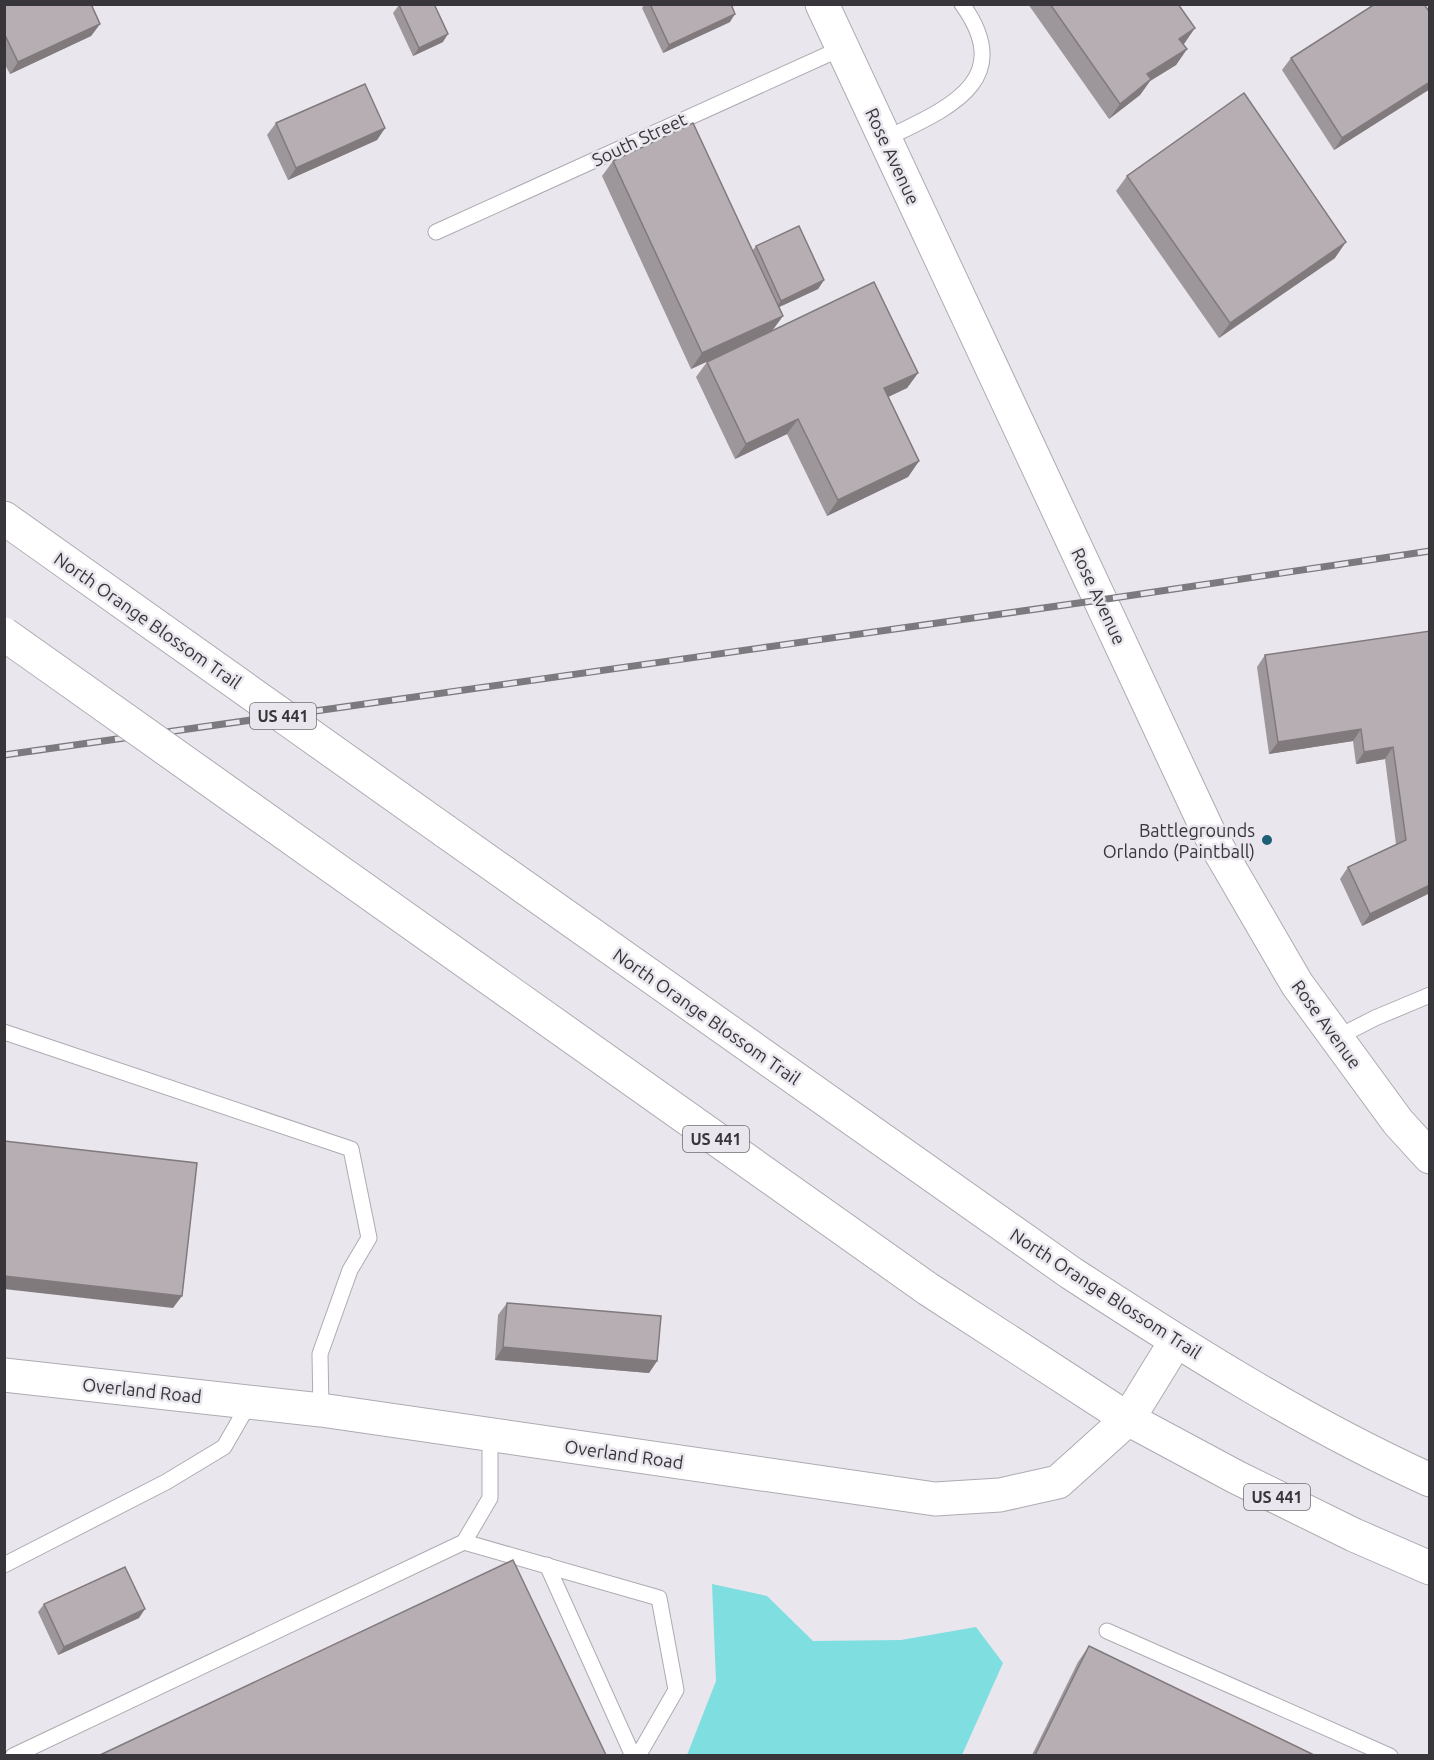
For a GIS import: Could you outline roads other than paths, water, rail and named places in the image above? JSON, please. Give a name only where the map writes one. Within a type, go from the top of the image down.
[{"type":"main road","name":"Rose Avenue","points":[[822,4],[1208,831],[1297,984],[1398,1122],[1430,1157]]},
{"type":"main road","name":"North Orange Blossom Trail","points":[[4,518],[1071,1273],[1176,1341],[1283,1404],[1395,1465],[1430,1480]]},
{"type":"main road","name":"US 441","points":[[4,634],[928,1290],[1128,1419],[1236,1477],[1354,1536],[1430,1568]]},
{"type":"main road","name":"Overland Road","points":[[4,1375],[321,1410],[934,1499],[1000,1495],[1058,1482],[1128,1419],[1176,1341]]},
{"type":"lane","points":[[885,139],[949,105],[976,81],[982,61],[983,44],[973,20],[962,4]]},
{"type":"lane","name":"South Street","points":[[436,232],[842,48]]},
{"type":"lane","points":[[1336,1038],[1430,995]]},
{"type":"lane","points":[[4,1032],[351,1149],[369,1238],[350,1270],[320,1354],[321,1410]]},
{"type":"lane","points":[[4,1565],[166,1482],[224,1447],[250,1402]]},
{"type":"lane","points":[[13,1755],[464,1542],[490,1498],[490,1435]]},
{"type":"lane","points":[[464,1542],[659,1598],[676,1690],[638,1755]]},
{"type":"lane","points":[[547,1565],[633,1755]]},
{"type":"lane","points":[[1107,1631],[1390,1755]]},
{"type":"water","points":[[712,1584],[767,1596],[813,1641],[901,1640],[976,1627],[1003,1663],[962,1755],[687,1755],[716,1681]]},
{"type":"railway","points":[[4,755],[1430,551]]},
{"type":"place","name":"Battlegrounds Orlando (Paintball)","points":[[1267,840]]}]
